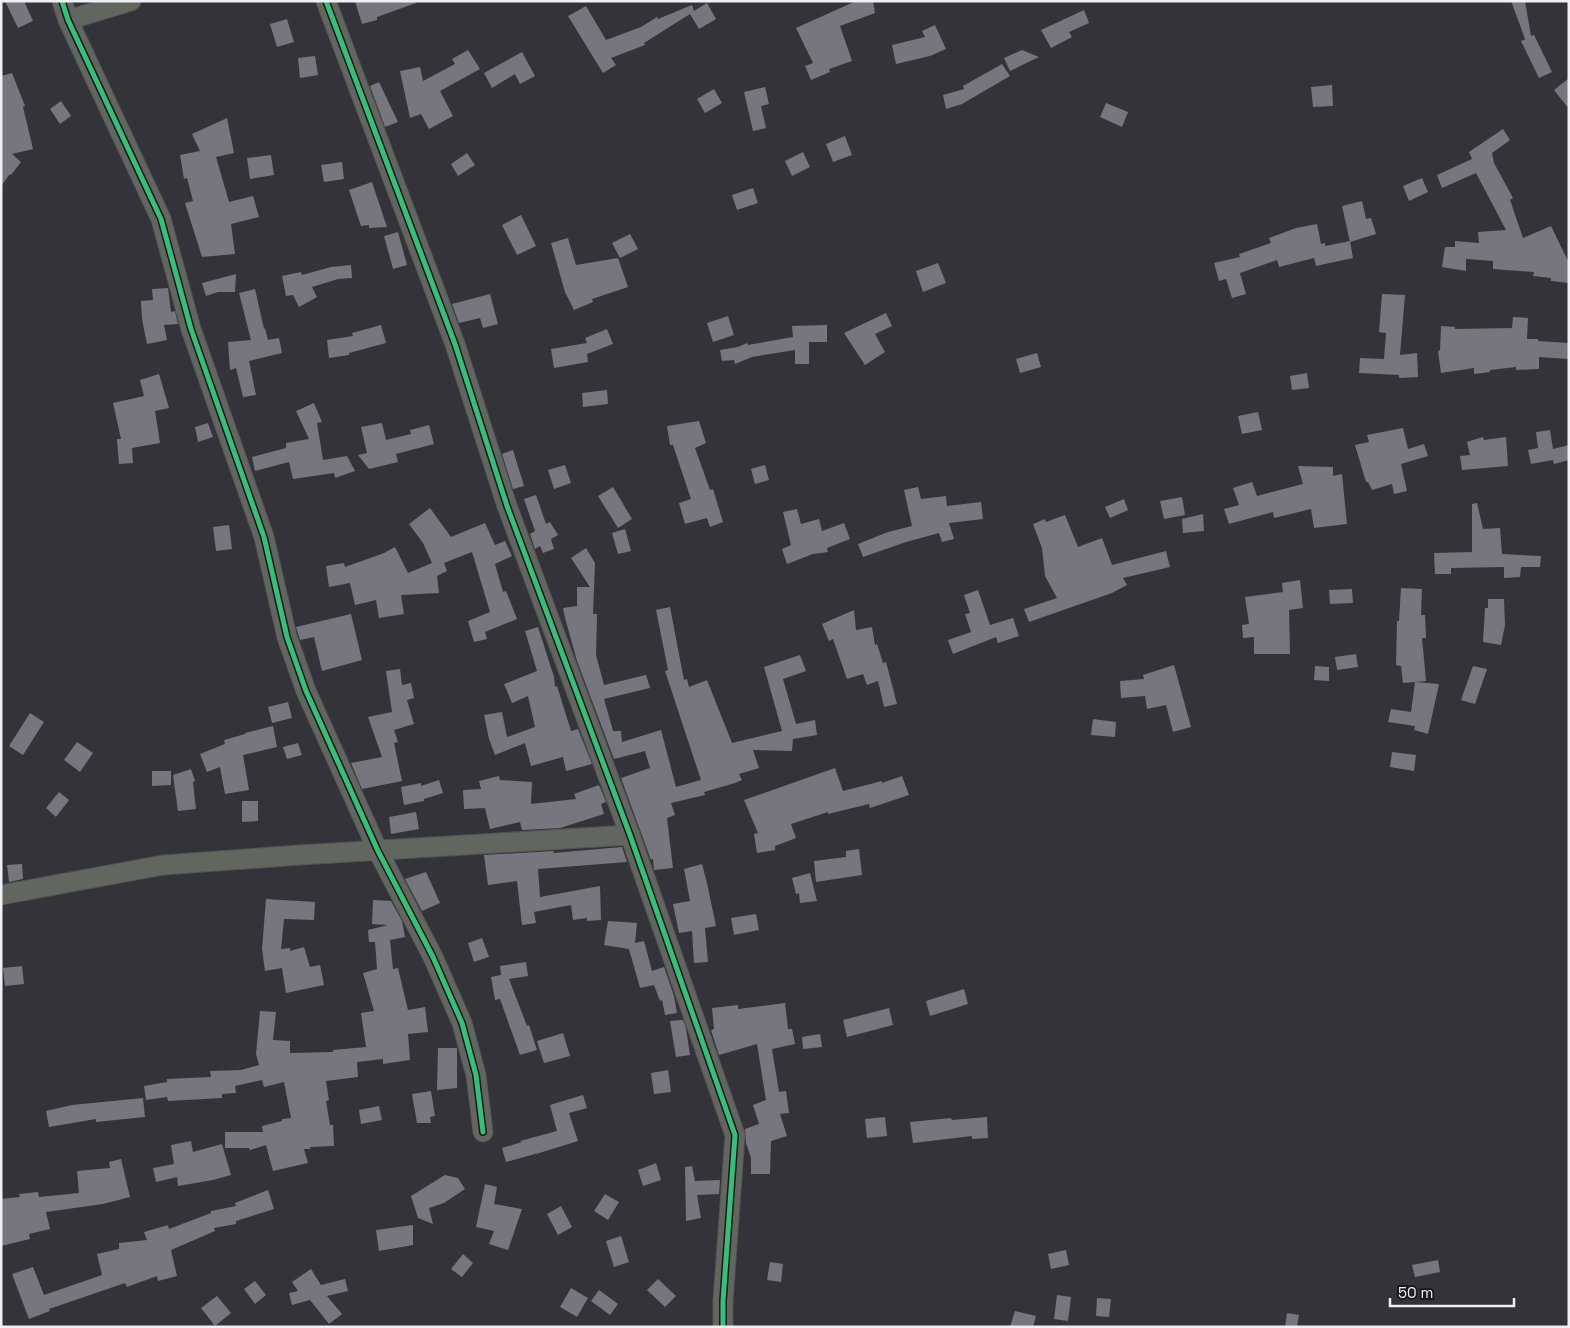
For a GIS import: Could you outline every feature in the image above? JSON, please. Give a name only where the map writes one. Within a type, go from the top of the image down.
[{"type":"street","points":[[62,1],[68,20],[161,219],[192,329],[264,537],[287,637],[306,691],[378,851],[433,957],[462,1022],[476,1075],[483,1132]]},
{"type":"street","points":[[68,20],[131,1]]},
{"type":"street","points":[[326,1],[455,344],[507,506],[630,835],[735,1135],[723,1301],[723,1327]]},
{"type":"street","points":[[1,895],[163,865],[630,835]]},
{"type":"building","points":[[5,1],[24,1],[33,21],[18,28]]},
{"type":"building","points":[[355,1],[415,1],[416,3],[377,17],[377,20],[362,24]]},
{"type":"building","points":[[856,1],[873,1],[875,13],[840,26],[852,61],[829,69],[830,72],[811,80],[805,66],[813,63],[796,28]]},
{"type":"building","points":[[1511,1],[1525,1],[1531,36],[1534,35],[1552,72],[1539,78],[1521,41],[1526,39]]},
{"type":"building","points":[[707,3],[716,19],[699,29],[690,14],[644,43],[645,45],[611,58],[616,65],[603,73],[568,16],[586,6],[606,40],[641,27],[657,17],[658,19],[692,5],[694,11]]},
{"type":"building","points":[[1084,10],[1089,23],[1069,32],[1072,37],[1051,48],[1041,30]]},
{"type":"building","points":[[287,19],[294,42],[277,47],[270,24]]},
{"type":"building","points":[[935,25],[946,49],[930,56],[896,64],[892,45],[925,37],[922,31]]},
{"type":"building","points":[[468,50],[480,69],[440,91],[453,116],[429,129],[421,114],[410,118],[400,71],[420,67],[423,81],[455,64],[452,59]]},
{"type":"building","points":[[1022,50],[1039,57],[1010,71],[1004,58]]},
{"type":"building","points":[[522,52],[535,76],[520,84],[515,74],[492,88],[484,73]]},
{"type":"building","points":[[315,56],[318,75],[300,78],[298,58]]},
{"type":"building","points":[[1002,64],[1010,76],[962,104],[946,109],[943,95],[964,89],[963,86]]},
{"type":"building","points":[[12,73],[25,106],[23,107],[33,149],[12,154],[21,162],[1,186],[1,76]]},
{"type":"building","points":[[1569,78],[1569,109],[1554,90]]},
{"type":"building","points":[[379,82],[398,122],[385,127],[370,86]]},
{"type":"building","points":[[1332,85],[1333,106],[1313,107],[1311,87]]},
{"type":"building","points":[[765,87],[769,104],[761,106],[766,128],[753,131],[744,92]]},
{"type":"building","points":[[714,89],[722,103],[705,113],[697,99]]},
{"type":"building","points":[[61,101],[71,116],[60,124],[50,109]]},
{"type":"building","points":[[1106,103],[1128,112],[1122,127],[1100,117]]},
{"type":"building","points":[[227,118],[234,153],[216,157],[229,202],[253,196],[259,217],[231,224],[235,254],[202,257],[185,203],[193,201],[187,178],[184,179],[180,155],[200,151],[192,134]]},
{"type":"building","points":[[1503,129],[1510,140],[1492,153],[1494,163],[1513,198],[1510,200],[1523,238],[1551,226],[1569,263],[1569,283],[1533,276],[1534,272],[1493,269],[1493,261],[1466,259],[1466,271],[1442,267],[1445,247],[1455,247],[1455,241],[1479,243],[1478,232],[1506,230],[1476,173],[1442,188],[1437,175],[1472,159],[1469,152]]},
{"type":"building","points":[[845,136],[852,155],[833,162],[826,144]]},
{"type":"building","points":[[803,152],[810,167],[792,176],[785,161]]},
{"type":"building","points":[[467,153],[475,165],[458,176],[451,164]]},
{"type":"building","points":[[271,155],[274,175],[250,179],[247,158]]},
{"type":"building","points":[[342,162],[344,179],[324,182],[321,165]]},
{"type":"building","points":[[1422,178],[1428,192],[1409,201],[1403,186]]},
{"type":"building","points":[[372,182],[387,227],[369,228],[369,225],[361,226],[349,190]]},
{"type":"building","points":[[753,188],[758,203],[737,210],[732,195]]},
{"type":"building","points":[[1362,201],[1366,219],[1371,218],[1376,234],[1350,242],[1342,206]]},
{"type":"building","points":[[521,215],[536,246],[517,255],[502,225]]},
{"type":"building","points":[[1317,224],[1321,244],[1325,243],[1325,246],[1350,241],[1353,258],[1316,266],[1314,258],[1279,267],[1277,260],[1240,273],[1246,294],[1232,298],[1226,279],[1219,281],[1214,263],[1240,257],[1239,254],[1271,243],[1269,238],[1296,228]]},
{"type":"building","points":[[398,232],[407,265],[393,269],[384,236]]},
{"type":"building","points":[[630,234],[638,249],[620,258],[612,243]]},
{"type":"building","points":[[568,238],[576,265],[618,258],[628,287],[592,299],[593,302],[574,310],[565,292],[551,243]]},
{"type":"building","points":[[938,263],[946,283],[923,292],[916,271]]},
{"type":"building","points":[[351,265],[352,278],[338,279],[312,287],[317,297],[299,307],[293,295],[286,296],[282,276],[301,272],[302,275],[331,267]]},
{"type":"building","points":[[236,274],[235,292],[218,292],[206,296],[202,283]]},
{"type":"building","points":[[168,288],[171,312],[175,311],[178,324],[164,325],[167,340],[147,344],[141,301],[153,300],[152,289]]},
{"type":"building","points":[[255,289],[268,340],[279,338],[282,353],[249,361],[256,395],[243,397],[236,368],[230,370],[228,342],[251,340],[239,293]]},
{"type":"building","points":[[490,294],[498,324],[483,328],[480,318],[459,323],[452,304]]},
{"type":"building","points":[[1382,294],[1405,295],[1400,355],[1417,353],[1418,377],[1399,378],[1399,375],[1359,373],[1360,358],[1384,359],[1386,333],[1379,332]]},
{"type":"building","points":[[886,313],[892,326],[875,334],[885,352],[865,365],[844,333]]},
{"type":"building","points":[[728,316],[734,335],[713,342],[707,323]]},
{"type":"building","points":[[1513,317],[1528,318],[1527,339],[1569,343],[1569,359],[1539,357],[1539,369],[1516,370],[1516,367],[1474,374],[1474,368],[1441,373],[1438,351],[1440,350],[1441,326],[1455,327],[1455,329],[1512,328]]},
{"type":"building","points":[[381,325],[386,343],[349,353],[349,355],[329,358],[327,340],[353,336],[352,333]]},
{"type":"building","points":[[827,325],[827,342],[809,342],[809,364],[795,364],[795,350],[752,357],[735,364],[734,360],[722,361],[720,350],[738,347],[747,343],[748,345],[793,337],[792,326]]},
{"type":"building","points":[[607,329],[613,344],[587,354],[588,362],[554,368],[551,349],[587,343],[585,338]]},
{"type":"building","points":[[1037,353],[1041,367],[1020,373],[1016,359]]},
{"type":"building","points":[[1307,373],[1309,388],[1292,390],[1290,376]]},
{"type":"building","points":[[159,374],[169,408],[155,411],[160,443],[132,448],[133,463],[119,464],[117,439],[121,439],[113,403],[144,396],[140,380]]},
{"type":"building","points":[[607,390],[608,404],[583,407],[582,393]]},
{"type":"building","points":[[314,403],[322,422],[317,423],[323,460],[347,456],[355,471],[335,478],[334,473],[293,479],[289,462],[255,471],[252,457],[286,448],[286,443],[309,439],[296,411]]},
{"type":"building","points":[[1258,412],[1262,430],[1242,434],[1238,416]]},
{"type":"building","points":[[699,421],[706,443],[695,448],[710,490],[713,489],[723,522],[710,527],[707,518],[685,524],[679,503],[691,499],[673,445],[670,445],[667,426]]},
{"type":"building","points":[[208,423],[213,437],[198,442],[195,427]]},
{"type":"building","points":[[382,423],[386,440],[411,434],[410,430],[429,425],[434,444],[396,454],[398,462],[369,469],[358,455],[367,453],[361,427]]},
{"type":"building","points":[[1403,428],[1408,449],[1424,444],[1428,456],[1401,464],[1407,491],[1394,494],[1392,484],[1372,490],[1368,482],[1366,482],[1355,445],[1369,442],[1367,435]]},
{"type":"building","points":[[1550,430],[1553,449],[1569,445],[1569,460],[1554,464],[1553,460],[1531,464],[1528,450],[1538,448],[1536,432]]},
{"type":"building","points":[[1483,437],[1484,440],[1506,437],[1508,466],[1462,470],[1460,456],[1470,455],[1467,442]]},
{"type":"building","points":[[513,450],[524,486],[513,489],[502,454]]},
{"type":"building","points":[[565,465],[571,483],[554,489],[548,470]]},
{"type":"building","points":[[765,465],[769,480],[755,484],[751,469]]},
{"type":"building","points":[[1298,466],[1333,467],[1333,476],[1342,474],[1347,524],[1314,528],[1311,509],[1274,518],[1273,512],[1229,524],[1224,509],[1239,505],[1233,488],[1252,482],[1257,496],[1303,484]]},
{"type":"building","points":[[613,487],[632,519],[618,528],[598,496]]},
{"type":"building","points":[[918,487],[921,499],[946,496],[947,506],[981,502],[983,519],[949,523],[954,539],[942,542],[939,533],[863,557],[858,544],[888,532],[912,526],[904,490]]},
{"type":"building","points":[[536,495],[546,524],[550,522],[558,535],[551,539],[554,549],[543,553],[540,546],[535,549],[530,534],[535,531],[524,499]]},
{"type":"building","points":[[1182,497],[1185,515],[1164,519],[1160,501]]},
{"type":"building","points":[[1124,499],[1128,510],[1110,518],[1105,507]]},
{"type":"building","points":[[1477,503],[1483,529],[1500,528],[1502,554],[1541,556],[1540,567],[1521,567],[1520,577],[1504,578],[1504,567],[1451,568],[1451,574],[1435,574],[1434,553],[1472,552],[1472,504]]},
{"type":"building","points":[[430,508],[451,537],[485,523],[495,545],[505,541],[512,556],[495,564],[503,592],[506,591],[517,619],[485,632],[487,639],[474,642],[468,621],[490,612],[472,552],[444,563],[447,571],[437,576],[439,593],[401,595],[404,614],[379,618],[376,600],[355,605],[350,583],[329,587],[326,566],[344,563],[345,567],[395,547],[408,573],[432,563],[423,543],[409,524]]},
{"type":"building","points":[[797,509],[801,524],[819,519],[822,531],[844,523],[850,539],[827,548],[828,552],[813,554],[787,564],[782,549],[791,545],[783,512]]},
{"type":"building","points":[[1203,514],[1204,531],[1183,533],[1182,519]]},
{"type":"building","points":[[1065,515],[1078,547],[1102,538],[1112,565],[1166,551],[1170,567],[1123,578],[1127,585],[1112,593],[1029,622],[1024,609],[1057,598],[1045,576],[1042,548],[1033,524],[1045,519],[1046,522]]},
{"type":"building","points":[[229,525],[232,549],[216,551],[213,527]]},
{"type":"building","points":[[625,529],[631,551],[618,554],[612,533]]},
{"type":"building","points":[[586,548],[595,563],[593,614],[597,614],[596,655],[604,685],[646,675],[650,688],[604,699],[613,731],[621,731],[622,742],[661,730],[676,787],[701,780],[665,671],[668,670],[656,610],[670,607],[684,680],[687,679],[689,687],[707,680],[732,743],[782,731],[764,667],[800,655],[806,671],[783,679],[796,724],[815,720],[817,735],[793,739],[792,751],[753,750],[759,768],[739,774],[742,780],[704,792],[705,795],[671,803],[675,815],[667,818],[673,868],[654,870],[653,859],[651,860],[621,778],[650,768],[645,751],[614,759],[577,661],[565,618],[563,608],[577,606],[577,587],[590,587],[571,558]]},
{"type":"building","points":[[1300,580],[1303,608],[1289,610],[1290,654],[1254,654],[1254,637],[1243,638],[1242,625],[1249,624],[1245,597],[1283,592],[1282,583]]},
{"type":"building","points":[[1401,588],[1422,589],[1421,615],[1425,615],[1426,638],[1422,638],[1426,681],[1403,683],[1401,666],[1396,665],[1397,621],[1399,621]]},
{"type":"building","points":[[1352,589],[1353,603],[1330,604],[1329,590]]},
{"type":"building","points":[[978,590],[990,625],[1013,618],[1019,636],[998,643],[996,637],[953,654],[948,640],[971,632],[965,614],[970,613],[964,595]]},
{"type":"building","points":[[1488,599],[1504,599],[1505,625],[1501,645],[1483,642],[1485,608],[1488,608]]},
{"type":"building","points":[[854,610],[856,630],[872,627],[875,645],[877,644],[883,663],[886,662],[897,704],[884,707],[878,681],[867,685],[863,674],[847,679],[833,639],[829,641],[822,624]]},
{"type":"building","points":[[351,614],[362,660],[322,671],[314,637],[300,640],[296,627]]},
{"type":"building","points":[[538,627],[554,677],[555,687],[557,686],[571,731],[578,729],[592,764],[566,771],[563,757],[531,766],[525,743],[495,755],[489,739],[484,715],[502,712],[507,737],[535,727],[528,696],[512,703],[504,684],[537,671],[525,631]]},
{"type":"building","points":[[1356,654],[1358,667],[1337,670],[1335,657]]},
{"type":"building","points":[[1174,665],[1191,727],[1173,732],[1166,705],[1147,709],[1145,696],[1121,698],[1120,681],[1144,679],[1143,675]]},
{"type":"building","points":[[1315,666],[1329,667],[1329,681],[1314,680]]},
{"type":"building","points":[[1473,666],[1487,669],[1475,704],[1461,700]]},
{"type":"building","points":[[400,669],[402,685],[411,683],[414,698],[407,700],[414,724],[394,730],[398,742],[394,743],[402,781],[362,789],[351,763],[382,757],[368,717],[392,712],[386,671]]},
{"type":"building","points":[[1415,682],[1439,684],[1428,734],[1414,730],[1415,726],[1388,722],[1391,709],[1411,712]]},
{"type":"building","points":[[288,702],[292,718],[272,723],[268,707]]},
{"type":"building","points":[[30,713],[44,722],[23,755],[9,746]]},
{"type":"building","points":[[1093,719],[1116,722],[1115,737],[1091,735]]},
{"type":"building","points":[[273,726],[277,747],[243,755],[249,790],[225,794],[220,767],[207,772],[200,754],[225,744],[224,740]]},
{"type":"building","points":[[77,742],[93,753],[80,772],[64,760]]},
{"type":"building","points":[[298,743],[302,755],[287,759],[283,747]]},
{"type":"building","points":[[1392,752],[1416,755],[1414,771],[1390,767]]},
{"type":"building","points":[[835,768],[843,791],[882,781],[882,783],[902,776],[909,795],[870,808],[869,804],[828,814],[828,812],[791,824],[796,838],[775,846],[775,850],[757,853],[754,834],[758,833],[744,800]]},
{"type":"building","points":[[191,769],[195,781],[193,782],[196,809],[178,811],[173,775]]},
{"type":"building","points":[[152,771],[171,771],[171,785],[152,786]]},
{"type":"building","points":[[499,776],[500,780],[532,782],[531,804],[576,799],[574,794],[599,785],[606,802],[601,804],[604,814],[560,828],[522,830],[520,822],[490,829],[485,808],[464,809],[463,790],[481,789],[479,781]]},
{"type":"building","points":[[439,780],[443,793],[424,799],[424,801],[404,805],[401,787],[421,783],[421,786]]},
{"type":"building","points":[[59,792],[69,800],[56,817],[46,808]]},
{"type":"building","points":[[242,801],[258,801],[258,821],[242,822]]},
{"type":"building","points":[[416,812],[419,829],[391,834],[389,817]]},
{"type":"building","points":[[622,847],[627,862],[538,869],[540,897],[600,886],[601,920],[587,921],[587,918],[573,920],[571,905],[534,912],[536,923],[522,925],[517,881],[488,885],[484,855],[554,851],[553,853]]},
{"type":"building","points":[[859,849],[862,875],[816,882],[814,861],[846,857],[846,851]]},
{"type":"building","points":[[22,864],[23,879],[9,882],[7,865]]},
{"type":"building","points":[[702,864],[716,926],[705,928],[708,962],[694,963],[692,931],[679,933],[673,904],[690,901],[684,869]]},
{"type":"building","points":[[426,872],[440,903],[422,911],[405,879]]},
{"type":"building","points":[[810,873],[817,901],[800,903],[799,893],[796,894],[792,878]]},
{"type":"building","points":[[266,899],[315,902],[314,920],[284,919],[281,949],[290,948],[290,951],[304,947],[310,967],[320,965],[324,985],[286,993],[282,968],[265,971],[262,949]]},
{"type":"building","points":[[373,900],[391,901],[402,921],[405,937],[390,940],[393,969],[398,968],[408,1010],[425,1007],[428,1032],[408,1034],[410,1060],[383,1064],[383,1059],[357,1062],[358,1077],[326,1081],[329,1100],[326,1101],[330,1125],[333,1125],[334,1146],[304,1149],[308,1163],[273,1171],[266,1145],[250,1150],[249,1148],[225,1148],[225,1132],[263,1132],[262,1126],[291,1118],[284,1082],[264,1087],[262,1080],[235,1086],[236,1093],[222,1094],[222,1098],[168,1101],[167,1097],[146,1100],[144,1086],[167,1082],[167,1079],[211,1077],[210,1071],[241,1070],[259,1065],[256,1054],[260,1011],[276,1012],[273,1040],[290,1041],[290,1053],[333,1052],[333,1050],[366,1047],[361,1013],[374,1011],[363,973],[377,969],[375,942],[369,942],[368,930],[388,925],[372,924]]},
{"type":"building","points":[[756,914],[759,930],[734,935],[731,918]]},
{"type":"building","points":[[608,921],[637,923],[635,943],[644,941],[652,971],[664,967],[674,996],[677,1013],[665,1015],[662,1000],[660,1001],[654,985],[640,988],[629,949],[604,945]]},
{"type":"building","points":[[482,938],[489,957],[474,962],[468,943]]},
{"type":"building","points":[[526,962],[528,976],[509,979],[527,1026],[529,1025],[537,1050],[520,1055],[500,999],[495,1000],[491,977],[501,975],[500,966]]},
{"type":"building","points":[[22,966],[24,984],[5,986],[3,968]]},
{"type":"building","points":[[964,989],[968,1004],[930,1016],[926,1001]]},
{"type":"building","points":[[785,1003],[788,1029],[792,1029],[795,1044],[772,1049],[779,1092],[786,1091],[789,1113],[780,1114],[787,1136],[771,1141],[770,1174],[751,1174],[751,1158],[746,1143],[745,1129],[759,1124],[753,1105],[766,1100],[757,1044],[719,1055],[711,1030],[714,1029],[712,1008],[738,1005],[738,1009]]},
{"type":"building","points":[[889,1008],[893,1025],[847,1037],[843,1020]]},
{"type":"building","points":[[683,1020],[690,1055],[676,1057],[670,1021]]},
{"type":"building","points":[[563,1033],[570,1056],[544,1063],[537,1041]]},
{"type":"building","points":[[820,1034],[822,1047],[803,1049],[802,1037]]},
{"type":"building","points":[[438,1048],[457,1048],[457,1088],[437,1090]]},
{"type":"building","points":[[668,1070],[671,1092],[654,1094],[651,1073]]},
{"type":"building","points":[[431,1091],[435,1116],[430,1117],[431,1123],[417,1123],[412,1094]]},
{"type":"building","points":[[583,1095],[587,1108],[569,1113],[578,1141],[506,1162],[502,1148],[557,1131],[550,1105]]},
{"type":"building","points":[[143,1098],[145,1117],[96,1122],[96,1119],[49,1127],[46,1111],[72,1105]]},
{"type":"building","points":[[379,1106],[382,1120],[361,1124],[359,1110]]},
{"type":"building","points":[[885,1117],[887,1136],[867,1138],[865,1119]]},
{"type":"building","points":[[987,1117],[988,1138],[972,1139],[972,1136],[913,1143],[910,1122]]},
{"type":"building","points":[[191,1141],[193,1152],[222,1144],[231,1175],[178,1186],[177,1177],[156,1182],[153,1168],[174,1164],[171,1145]]},
{"type":"building","points":[[121,1159],[130,1197],[103,1204],[46,1212],[50,1229],[29,1234],[30,1239],[1,1246],[1,1199],[20,1197],[19,1194],[38,1192],[39,1197],[79,1193],[77,1171],[110,1168],[109,1162]]},
{"type":"building","points":[[656,1163],[661,1180],[643,1186],[638,1170]]},
{"type":"building","points":[[692,1166],[695,1181],[720,1180],[719,1194],[697,1195],[701,1218],[686,1221],[685,1167]]},
{"type":"building","points":[[445,1175],[458,1178],[465,1189],[444,1203],[429,1208],[433,1224],[418,1218],[411,1196]]},
{"type":"building","points":[[485,1184],[497,1187],[494,1204],[522,1209],[508,1250],[489,1244],[494,1231],[476,1227]]},
{"type":"building","points":[[268,1190],[274,1209],[236,1221],[236,1224],[214,1228],[215,1231],[171,1250],[177,1276],[158,1281],[157,1276],[127,1287],[125,1283],[49,1309],[50,1311],[29,1319],[12,1274],[33,1267],[44,1295],[102,1275],[97,1254],[119,1249],[119,1243],[147,1240],[144,1232],[168,1225],[169,1229],[211,1213],[211,1211],[236,1206],[235,1203]]},
{"type":"building","points":[[605,1194],[619,1202],[608,1220],[594,1211]]},
{"type":"building","points":[[561,1206],[572,1227],[558,1235],[547,1214]]},
{"type":"building","points":[[413,1225],[413,1245],[379,1251],[376,1230]]},
{"type":"building","points":[[621,1236],[629,1262],[614,1267],[606,1241]]},
{"type":"building","points":[[1066,1250],[1069,1265],[1051,1269],[1048,1254]]},
{"type":"building","points":[[463,1254],[473,1263],[462,1277],[451,1269]]},
{"type":"building","points":[[1438,1260],[1440,1272],[1415,1277],[1412,1265]]},
{"type":"building","points":[[770,1262],[783,1264],[781,1282],[767,1280]]},
{"type":"building","points":[[311,1269],[321,1285],[345,1279],[348,1291],[327,1296],[342,1314],[329,1324],[310,1300],[292,1305],[289,1293],[298,1291],[292,1282]]},
{"type":"building","points":[[658,1279],[676,1296],[665,1307],[647,1290]]},
{"type":"building","points":[[255,1281],[266,1295],[255,1304],[244,1289]]},
{"type":"building","points":[[571,1288],[588,1298],[577,1317],[560,1307]]},
{"type":"building","points":[[599,1290],[618,1304],[610,1315],[591,1301]]},
{"type":"building","points":[[1057,1295],[1071,1297],[1068,1321],[1054,1319]]},
{"type":"building","points":[[217,1296],[231,1313],[215,1326],[201,1308]]},
{"type":"building","points":[[1097,1298],[1111,1299],[1109,1317],[1096,1316]]},
{"type":"building","points":[[1015,1311],[1036,1316],[1033,1327],[1010,1327]]},
{"type":"building","points":[[1287,1313],[1299,1315],[1297,1327],[1285,1327]]},
{"type":"cycle path","points":[[62,1],[68,20],[161,219],[191,329],[264,537],[287,637],[306,691],[378,851],[433,957],[462,1023],[476,1075],[483,1132]]},
{"type":"cycle path","points":[[326,1],[455,344],[507,506],[630,835],[735,1135],[723,1301],[723,1327]]}]
